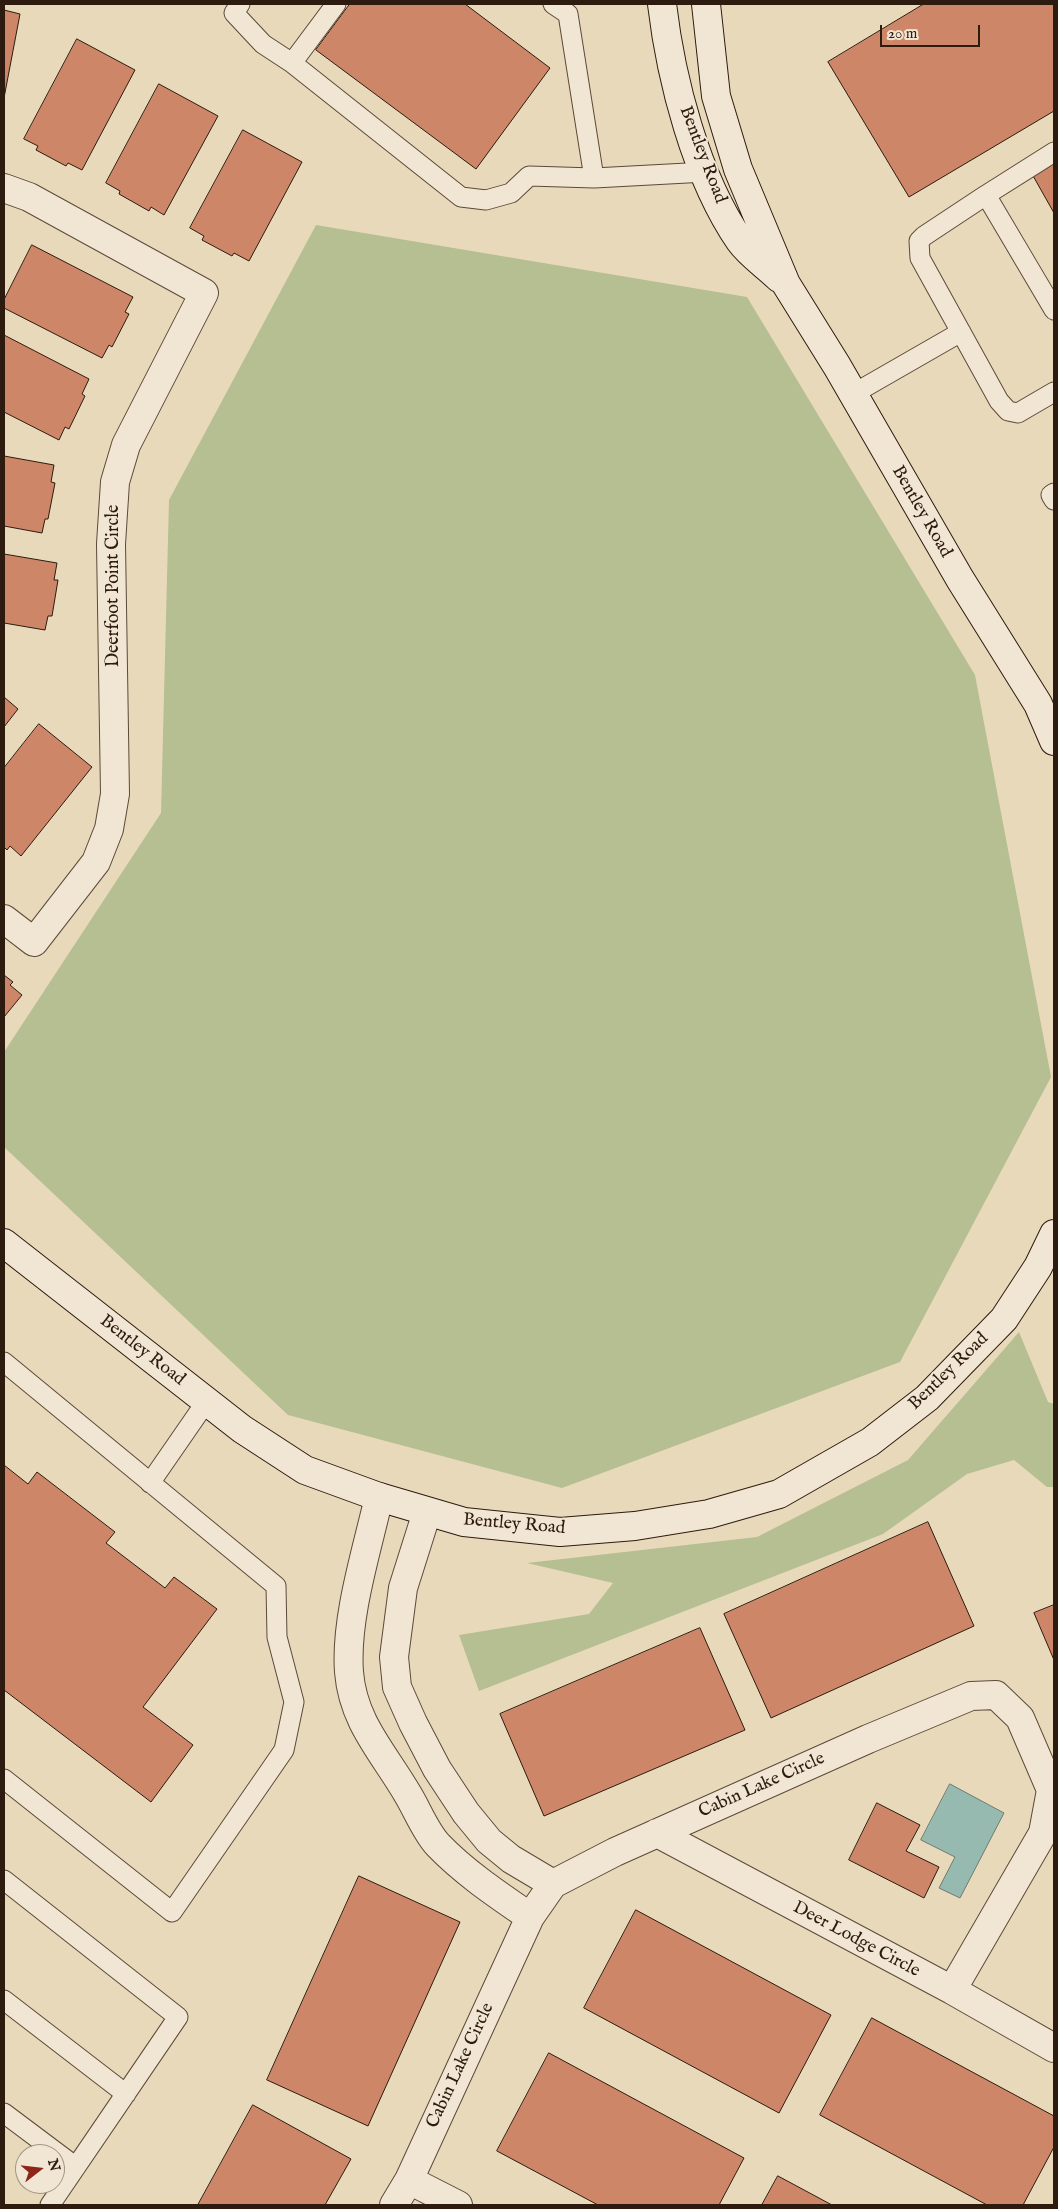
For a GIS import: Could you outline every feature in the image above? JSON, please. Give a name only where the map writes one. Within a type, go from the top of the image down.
[{"type":"street","name":"Bentley Road","points":[[662,4],[670,58],[689,132],[724,213],[742,243],[786,284]]},
{"type":"street","name":"Bentley Road","points":[[706,4],[717,100],[738,169],[786,284],[853,394],[960,579],[1051,725]]},
{"type":"street","name":"Deerfoot Point Circle","points":[[4,188],[29,197],[204,293],[126,445],[115,482],[111,544],[115,794],[109,829],[96,862],[34,942],[4,919]]},
{"type":"street","name":"Bentley Road","points":[[4,1243],[206,1402],[242,1429],[305,1470],[379,1497],[464,1522],[560,1532],[635,1526],[709,1514],[779,1494],[870,1442],[927,1398],[1004,1319],[1038,1267],[1054,1234]]},
{"type":"street","points":[[379,1497],[353,1610],[349,1641],[349,1673],[356,1705],[368,1734],[399,1780],[437,1843],[479,1881],[530,1918]]},
{"type":"street","points":[[427,1512],[403,1588],[394,1656],[397,1687],[412,1723],[437,1769],[466,1813],[489,1841],[511,1859],[553,1884]]},
{"type":"street","name":"Cabin Lake Circle","points":[[394,2205],[409,2180],[530,1918],[553,1884],[657,1833],[868,1738],[971,1696],[996,1695],[1020,1718],[1051,1790],[1043,1833],[952,1990]]},
{"type":"street","name":"Deer Lodge Circle","points":[[657,1833],[952,1990],[1054,2048]]},
{"type":"street","points":[[409,2180],[458,2205]]},
{"type":"lane","points":[[292,63],[336,4]]},
{"type":"lane","points":[[553,4],[568,14],[594,178]]},
{"type":"lane","points":[[237,9],[262,44],[292,63],[461,197],[486,200],[511,193],[529,176],[594,178],[706,172]]},
{"type":"lane","points":[[1054,152],[924,236],[918,247],[920,258],[999,401],[1008,411],[1018,413],[1054,392]]},
{"type":"lane","points":[[986,195],[1054,310]]},
{"type":"lane","points":[[853,394],[961,332]]},
{"type":"lane","points":[[1054,493],[1051,495],[1054,500]]},
{"type":"lane","points":[[4,1362],[276,1586],[277,1637],[294,1702],[284,1750],[172,1912],[4,1779]]},
{"type":"lane","points":[[150,1483],[206,1402]]},
{"type":"lane","points":[[4,1880],[178,2017],[50,2205]]},
{"type":"lane","points":[[4,2000],[126,2094]]},
{"type":"lane","points":[[4,2112],[76,2167]]},
{"type":"green space","points":[[316,225],[747,297],[975,675],[1051,1077],[900,1362],[562,1488],[288,1415],[4,1147],[4,1052],[161,813],[169,500]]},
{"type":"green space","points":[[1019,1332],[1048,1402],[1054,1404],[1054,1487],[1047,1487],[1014,1460],[967,1474],[883,1534],[479,1691],[459,1635],[589,1614],[613,1583],[527,1563],[757,1537],[908,1460]]},
{"type":"water","points":[[950,1784],[1004,1813],[960,1898],[939,1888],[955,1857],[921,1840]]},
{"type":"building","points":[[350,4],[465,4],[550,68],[476,169],[316,50]]},
{"type":"building","points":[[924,4],[1054,4],[1054,111],[909,197],[828,62]]},
{"type":"building","points":[[4,10],[20,14],[4,98]]},
{"type":"building","points":[[77,39],[135,70],[82,170],[68,163],[66,166],[36,150],[38,146],[24,139]]},
{"type":"building","points":[[159,84],[218,116],[164,215],[151,207],[149,211],[119,194],[120,191],[106,183]]},
{"type":"building","points":[[243,130],[302,162],[249,261],[234,253],[232,256],[202,240],[204,236],[190,228]]},
{"type":"building","points":[[1054,161],[1054,213],[1032,174]]},
{"type":"building","points":[[32,245],[133,297],[125,312],[129,314],[112,347],[109,345],[102,358],[4,308],[4,300]]},
{"type":"building","points":[[4,335],[89,379],[82,394],[85,396],[69,429],[65,427],[59,440],[4,412]]},
{"type":"building","points":[[4,456],[54,465],[51,482],[55,483],[48,519],[45,519],[42,533],[4,526]]},
{"type":"building","points":[[4,554],[57,563],[54,580],[58,580],[52,616],[48,616],[45,630],[4,623]]},
{"type":"building","points":[[4,697],[18,709],[4,727]]},
{"type":"building","points":[[39,724],[92,767],[21,856],[10,846],[7,850],[4,847],[4,768]]},
{"type":"building","points":[[4,975],[13,982],[10,985],[22,995],[4,1017]]},
{"type":"building","points":[[4,1465],[28,1484],[37,1472],[115,1532],[106,1543],[165,1588],[174,1577],[217,1609],[143,1707],[193,1745],[151,1802],[4,1690]]},
{"type":"building","points":[[928,1522],[974,1626],[771,1718],[724,1614]]},
{"type":"building","points":[[1054,1605],[1054,1660],[1034,1613]]},
{"type":"building","points":[[700,1628],[745,1730],[544,1816],[500,1714]]},
{"type":"building","points":[[877,1803],[920,1825],[906,1851],[939,1867],[924,1898],[849,1860]]},
{"type":"building","points":[[359,1876],[460,1922],[368,2126],[267,2080]]},
{"type":"building","points":[[636,1910],[831,2015],[779,2113],[584,2008]]},
{"type":"building","points":[[872,2018],[1054,2116],[1054,2147],[1023,2205],[987,2205],[820,2115]]},
{"type":"building","points":[[549,2053],[744,2158],[719,2205],[598,2205],[497,2151]]},
{"type":"building","points":[[253,2105],[351,2159],[325,2205],[198,2205]]},
{"type":"building","points":[[778,2176],[832,2205],[762,2205]]}]
